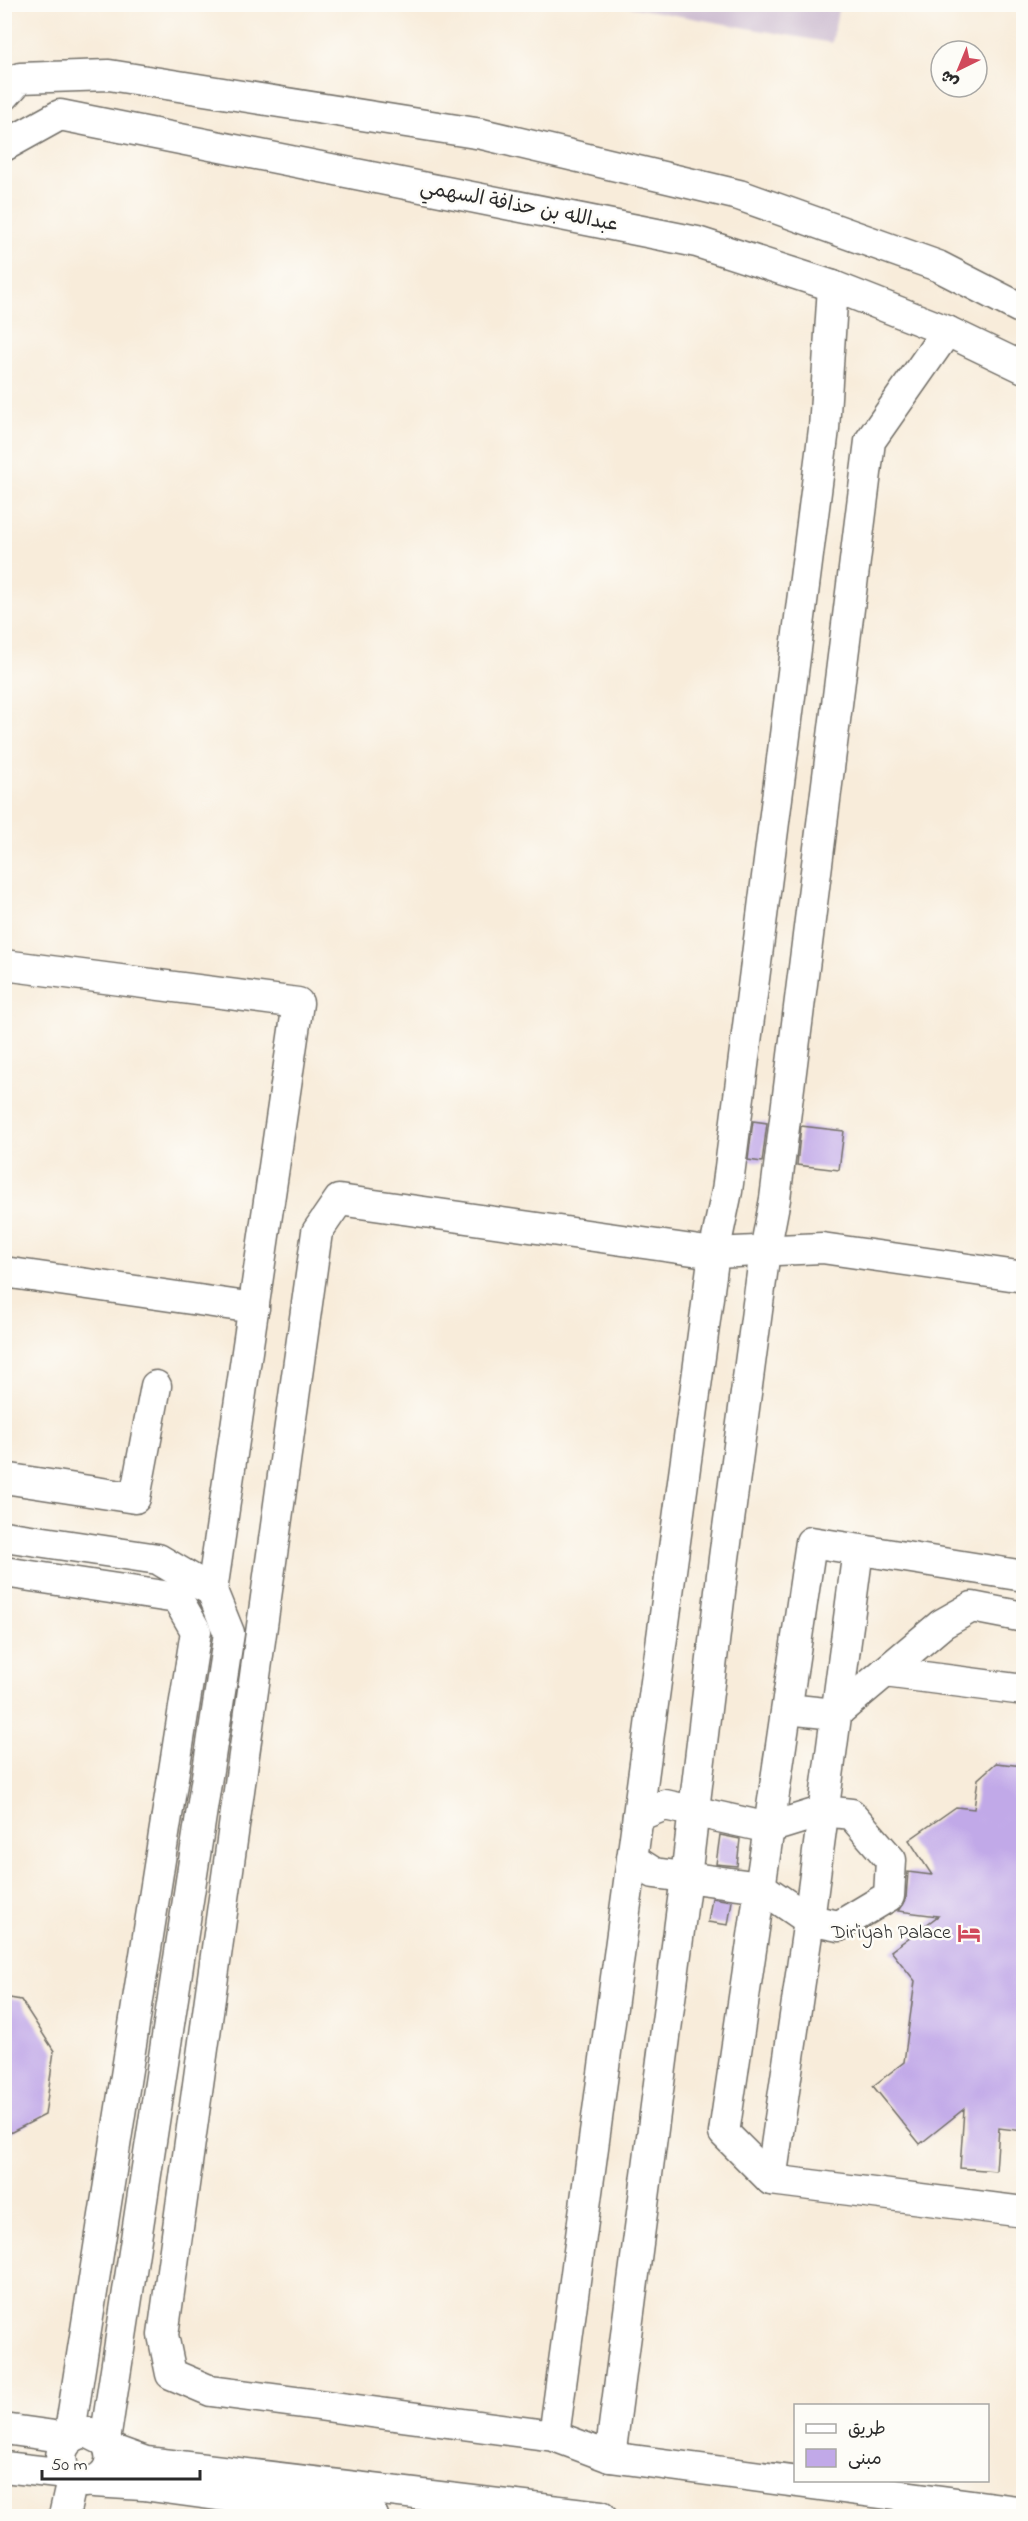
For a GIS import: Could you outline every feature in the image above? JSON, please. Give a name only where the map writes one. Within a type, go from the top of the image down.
[{"type":"street","points":[[4,96],[20,78],[110,75],[482,134],[739,195],[938,267],[1023,310]]},
{"type":"street","name":"عبدالله بن حذافة السهمي","points":[[4,146],[60,115],[697,242],[833,286],[947,331],[1023,368]]},
{"type":"street","points":[[554,2436],[714,1252],[727,1191],[824,429],[833,286]]},
{"type":"street","points":[[610,2457],[765,1251],[775,1199],[870,441],[947,331]]},
{"type":"street","points":[[4,965],[298,1003],[212,1591],[229,1634],[107,2445],[111,2460],[108,2471],[77,2479]]},
{"type":"street","points":[[794,2482],[610,2457],[554,2436],[211,2391],[171,2374],[163,2335],[317,1232],[339,1200],[714,1252],[822,1248],[1023,1277]]},
{"type":"street","points":[[4,1272],[254,1308]]},
{"type":"street","points":[[4,1478],[135,1498],[156,1386]]},
{"type":"street","points":[[4,1536],[158,1559],[212,1591]]},
{"type":"street","points":[[1023,1576],[811,1542],[724,2133],[771,2180],[1023,2212]]},
{"type":"street","points":[[771,2180],[809,1920],[858,1550]]},
{"type":"street","points":[[970,1567],[972,1607]]},
{"type":"street","points":[[4,1572],[177,1598],[196,1631],[69,2438],[63,2445],[60,2457],[77,2479]]},
{"type":"street","points":[[787,1709],[835,1714],[942,1624],[972,1607],[1023,1617]]},
{"type":"street","points":[[885,1672],[1023,1690]]},
{"type":"street","points":[[632,1859],[654,1874],[760,1887],[809,1920],[839,1926],[889,1896],[891,1860],[851,1815],[824,1810],[769,1828],[665,1805],[638,1816]]},
{"type":"street","points":[[4,2429],[69,2438],[87,2432],[107,2445],[147,2462],[601,2517]]},
{"type":"street","points":[[4,2467],[77,2479],[143,2485],[373,2517]]},
{"type":"street","points":[[64,2517],[77,2479]]},
{"type":"street","points":[[798,2482],[1023,2512]]},
{"type":"shaded area","points":[[619,5],[839,5],[832,43]]},
{"type":"building","points":[[753,1121],[767,1123],[762,1162],[748,1160]]},
{"type":"building","points":[[801,1126],[844,1131],[839,1170],[797,1165]]},
{"type":"building","name":"Dir'iyah Palace","points":[[996,1763],[1023,1766],[1023,2131],[999,2128],[996,2171],[960,2168],[964,2109],[920,2144],[873,2086],[904,2062],[915,1981],[891,1951],[938,1916],[898,1911],[906,1898],[908,1872],[932,1875],[909,1840],[956,1807],[974,1809],[978,1779]]},
{"type":"building","points":[[720,1835],[740,1839],[737,1866],[716,1864]]},
{"type":"building","points":[[712,1898],[732,1901],[728,1925],[708,1922]]},
{"type":"building","points":[[4,1997],[21,2000],[54,2051],[45,2115],[4,2136]]},
{"type":"place","name":"Dir'iyah Palace","points":[[969,1933]]}]
